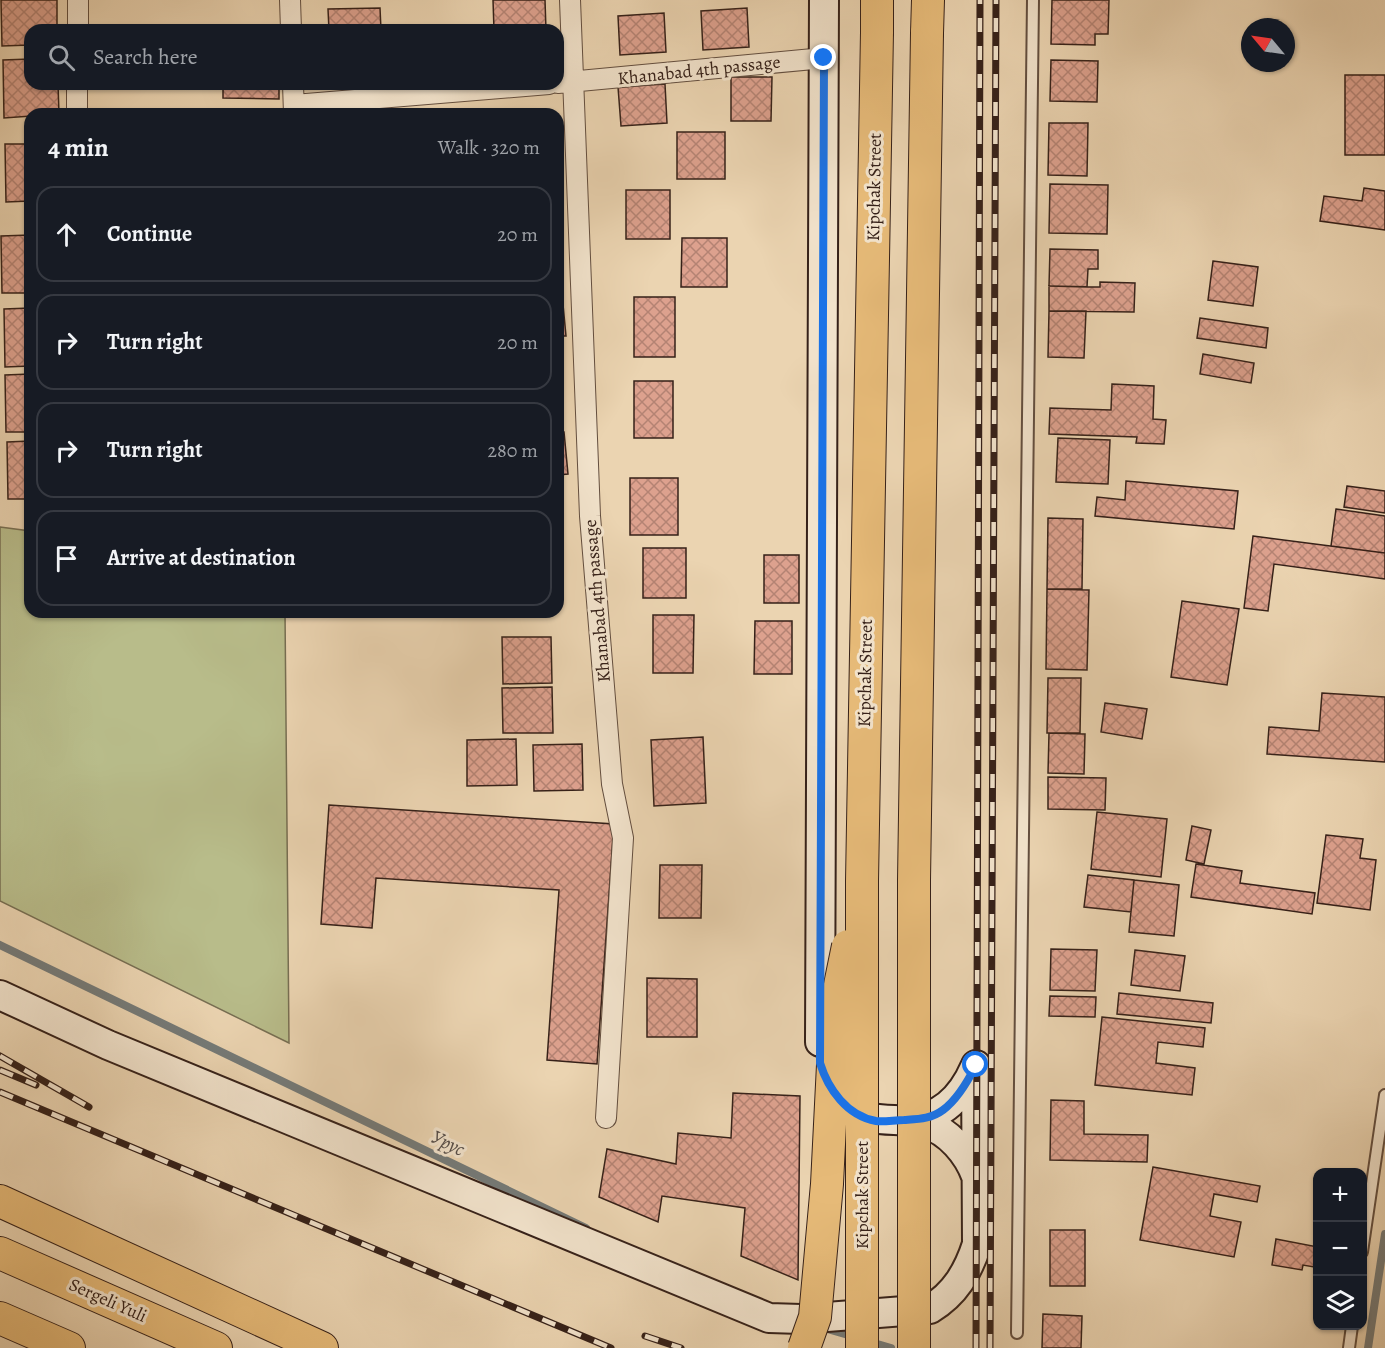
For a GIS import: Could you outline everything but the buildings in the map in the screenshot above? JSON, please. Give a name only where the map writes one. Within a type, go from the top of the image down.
[{"type":"main road","name":"Kipchak Street","points":[[862,1348],[862,880],[877,0]]},
{"type":"main road","points":[[914,1348],[914,880],[928,0]]},
{"type":"main road","points":[[802,1333],[815,1317],[827,1184],[836,1005],[862,880]]},
{"type":"main road","points":[[0,1201],[322,1348]]},
{"type":"main road","name":"Sergeli Yuli","points":[[0,1253],[216,1348]]},
{"type":"main road","points":[[3,1327],[69,1348]]},
{"type":"street","points":[[78,0],[78,24]]},
{"type":"street","points":[[290,0],[291,24]]},
{"type":"street","name":"Khanabad 4th passage","points":[[570,0],[566,83],[590,516],[612,784],[623,838],[606,1118]]},
{"type":"street","points":[[824,0],[820,1063],[828,1084],[839,1100],[858,1114],[875,1121],[924,1124],[935,1129],[961,1150],[976,1176]]},
{"type":"street","name":"Khanabad 4th passage","points":[[566,83],[824,58]]},
{"type":"street","points":[[77,90],[77,108]]},
{"type":"street","points":[[293,90],[294,108]]},
{"type":"street","points":[[304,108],[488,90]]},
{"type":"street","points":[[0,995],[108,1045],[802,1333],[930,1309],[945,1300],[963,1278],[977,1244],[976,1065],[958,1095],[934,1115],[924,1119],[875,1121]]},
{"type":"lane","points":[[1017,1333],[1033,0]]},
{"type":"lane","points":[[1366,1222],[1385,1095]]},
{"type":"lane","points":[[1349,1348],[1351,1330]]},
{"type":"green space","points":[[0,527],[24,530],[24,618],[285,618],[289,1043],[0,901]]},
{"type":"waterway","name":"Урус","points":[[0,945],[586,1228]]},
{"type":"waterway","points":[[1368,1348],[1385,1234]]},
{"type":"waterway","name":"Урус","points":[[824,1328],[855,1337]]},
{"type":"waterway","name":"Урус","points":[[867,1341],[891,1348]]},
{"type":"railway","points":[[976,1348],[980,0]]},
{"type":"railway","points":[[990,1348],[996,0]]},
{"type":"railway","points":[[0,1056],[89,1107]]},
{"type":"railway","points":[[0,1070],[36,1085]]},
{"type":"railway","points":[[0,1092],[611,1348]]},
{"type":"railway","points":[[645,1336],[681,1348]]},
{"type":"route","points":[[824,58],[820,1063],[828,1084],[839,1100],[858,1114],[875,1121],[924,1119],[934,1115],[943,1110],[958,1095],[976,1065]]}]
